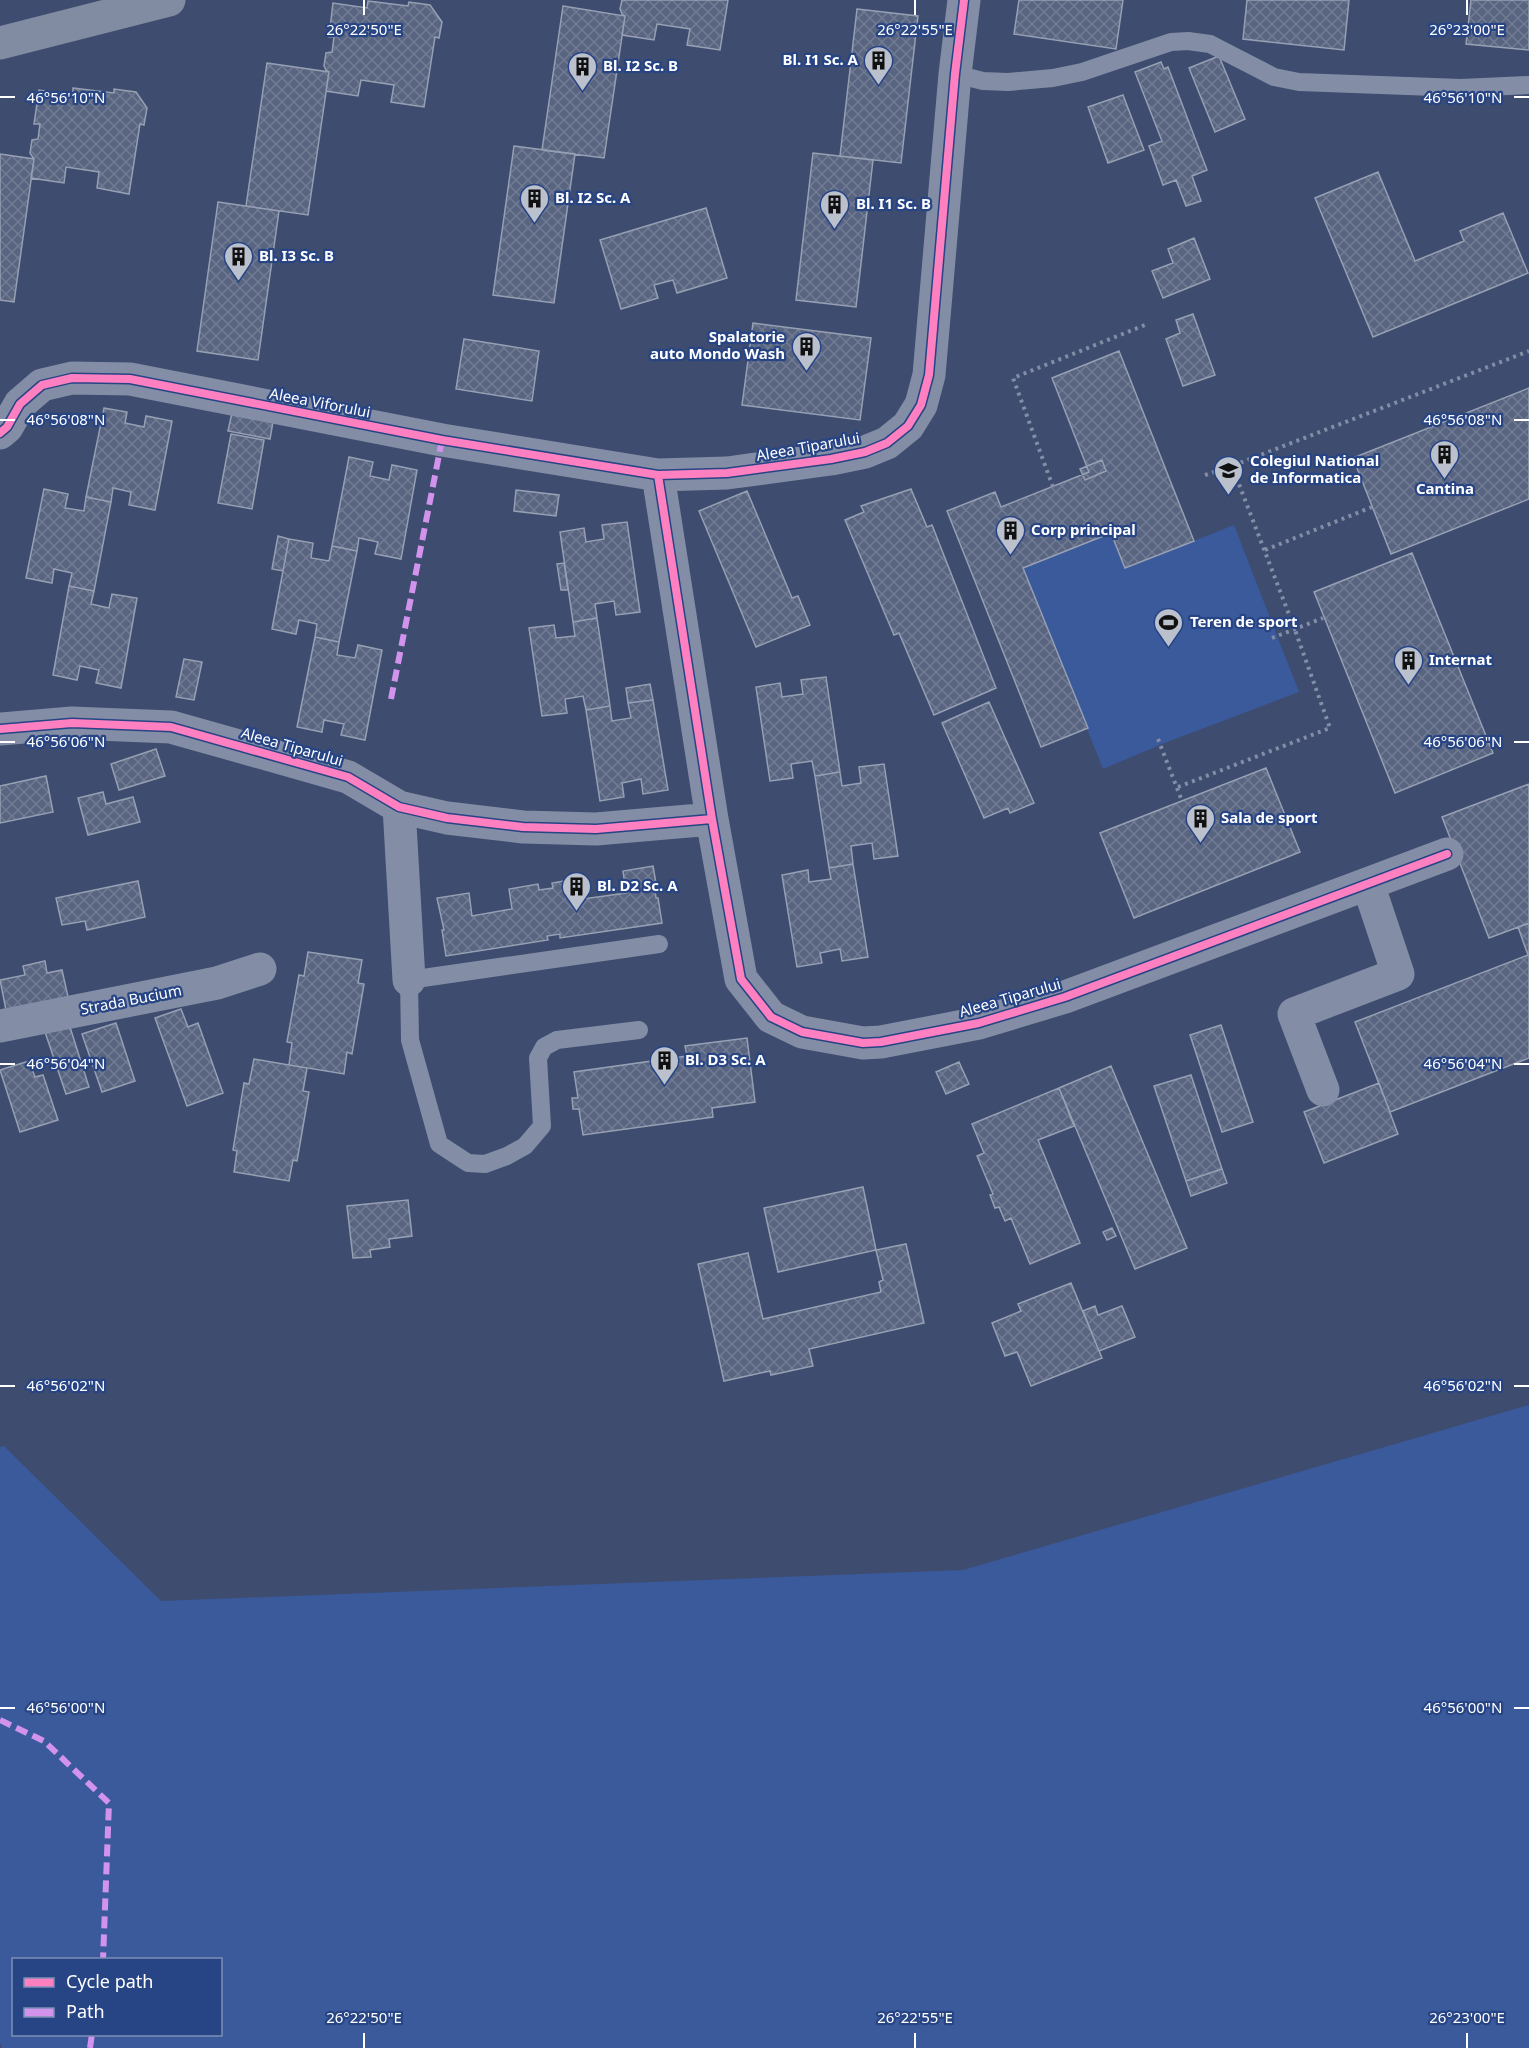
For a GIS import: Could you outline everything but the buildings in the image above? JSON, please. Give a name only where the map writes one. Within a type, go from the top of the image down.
[{"type":"main road","points":[[0,43],[170,0]]},
{"type":"street","name":"Aleea Tiparului","points":[[964,0],[955,74],[929,375],[921,405],[908,426],[887,443],[865,452],[831,459],[727,473],[658,475],[712,819],[741,979],[771,1017],[802,1032],[863,1043],[881,1042],[979,1023],[1065,997],[1447,854]]},
{"type":"street","name":"Aleea Viforului","points":[[0,433],[7,427],[20,404],[42,385],[72,378],[130,379],[442,440],[658,475]]},
{"type":"street","name":"Aleea Tiparului","points":[[0,729],[72,723],[171,727],[348,777],[399,807],[447,818],[523,828],[596,829],[712,819]]},
{"type":"street","points":[[399,807],[409,980]]},
{"type":"street","points":[[1323,1090],[1294,1014],[1398,974],[1368,884]]},
{"type":"street","name":"Strada Bucium","points":[[0,1026],[217,984],[260,969]]},
{"type":"lane","points":[[955,74],[983,81],[1053,78],[1082,72],[1162,44],[1188,41],[1210,44],[1274,77],[1299,82],[1461,88],[1529,85]]},
{"type":"lane","points":[[639,1030],[557,1040],[544,1047],[538,1058],[542,1126],[525,1146],[507,1156],[485,1164],[468,1163],[439,1143],[410,1040],[409,980],[659,944]]},
{"type":"path","points":[[1053,487],[1013,378],[1145,325]]},
{"type":"path","points":[[1205,475],[1529,351]]},
{"type":"path","points":[[1178,788],[1330,728],[1232,466]]},
{"type":"path","points":[[1264,550],[1372,507]]},
{"type":"path","points":[[1272,638],[1323,618]]},
{"type":"path","points":[[1158,739],[1182,801]]},
{"type":"shaded area","name":"Teren de sport","points":[[1234,525],[1299,692],[1103,769],[1023,568],[1111,533],[1125,568]]},
{"type":"shaded area","points":[[1529,1405],[1529,2048],[2,2048],[0,2043],[0,1447],[4,1446],[161,1601],[963,1570]]},
{"type":"marked path","points":[[391,699],[442,440]]},
{"type":"marked path","points":[[0,1720],[44,1741],[109,1803],[103,1958]]},
{"type":"marked path","points":[[90,2048],[92,2036]]},
{"type":"cycle path","points":[[0,433],[7,427],[20,404],[42,385],[72,378],[130,379],[442,440],[658,475],[727,473],[831,459],[865,452],[887,443],[908,426],[921,405],[929,375],[955,74],[964,0]]},
{"type":"cycle path","points":[[658,475],[712,819],[741,979],[771,1017],[802,1032],[863,1043],[881,1042],[979,1023],[1065,997],[1447,854]]},
{"type":"cycle path","points":[[0,729],[72,723],[171,727],[348,777],[399,807],[447,818],[523,827],[596,829],[712,819]]},
{"type":"place","name":"Bl. I1 Sc. A","points":[[879,86]]},
{"type":"place","name":"Bl. I2 Sc. B","points":[[582,92]]},
{"type":"place","name":"Bl. I2 Sc. A","points":[[534,224]]},
{"type":"place","name":"Bl. I1 Sc. B","points":[[835,230]]},
{"type":"place","name":"Bl. I3 Sc. B","points":[[238,282]]},
{"type":"place","name":"Spalatorie auto Mondo Wash","points":[[806,372]]},
{"type":"place","name":"Cantina","points":[[1445,480]]},
{"type":"place","name":"Colegiul National de Informatica","points":[[1229,496]]},
{"type":"place","name":"Corp principal","points":[[1010,556]]},
{"type":"place","name":"Teren de sport","points":[[1169,648]]},
{"type":"place","name":"Internat","points":[[1408,686]]},
{"type":"place","name":"Sala de sport","points":[[1200,844]]},
{"type":"place","name":"Bl. D2 Sc. A","points":[[576,912]]},
{"type":"place","name":"Bl. D3 Sc. A","points":[[664,1086]]}]
